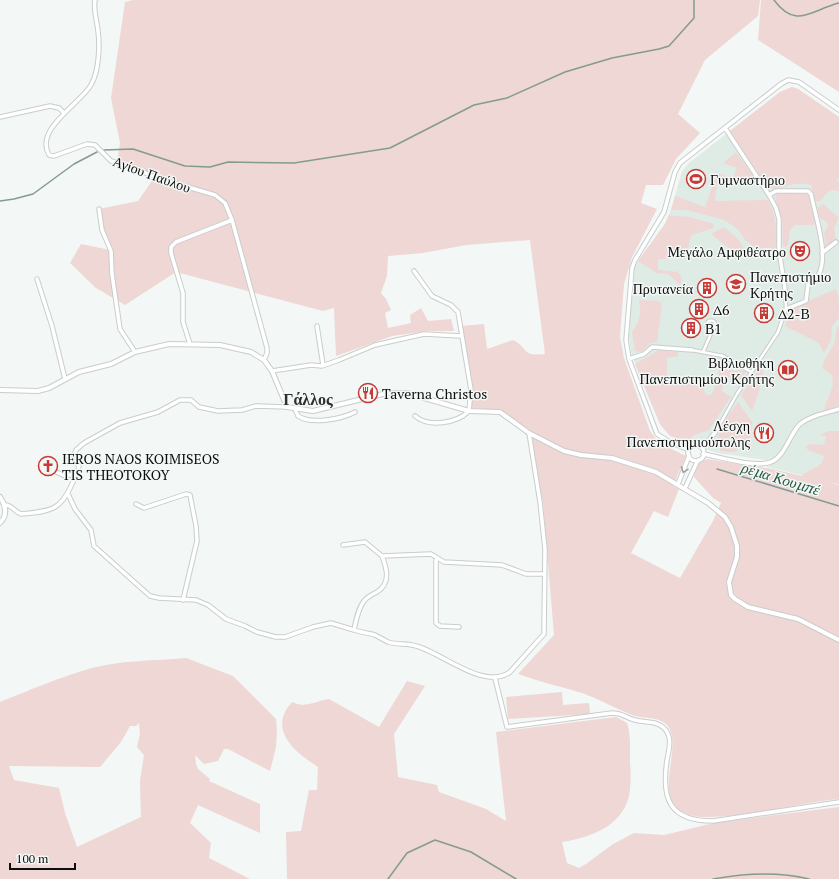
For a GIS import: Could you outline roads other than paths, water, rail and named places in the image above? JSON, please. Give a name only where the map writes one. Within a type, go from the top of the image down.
[{"type":"street","name":"Αγίου Παύλου","points":[[95,0],[98,46],[95,73],[92,84],[86,92],[64,113],[47,135],[46,144],[49,155],[58,155],[87,144],[95,145],[110,161],[135,168],[154,177],[215,195],[225,204],[232,220]]},
{"type":"street","points":[[689,450],[656,434],[629,359],[626,340],[626,325],[631,274],[635,260],[664,212],[675,172],[680,163],[788,80],[799,82],[839,110]]},
{"type":"street","points":[[0,117],[50,106],[59,108],[64,113]]},
{"type":"street","points":[[702,448],[715,433],[751,372],[778,332],[786,309],[785,289],[779,250],[779,219],[769,194],[725,128]]},
{"type":"street","points":[[769,194],[776,191],[808,191],[811,194],[822,244],[821,267],[816,278],[808,285],[806,301],[786,309]]},
{"type":"street","points":[[99,209],[102,230],[110,250],[120,329],[135,352]]},
{"type":"street","points":[[190,344],[183,322],[183,292],[171,252],[171,247],[182,239],[232,220],[266,348],[264,360]]},
{"type":"street","points":[[822,253],[836,242]]},
{"type":"street","points":[[414,271],[432,296],[451,305],[458,312],[471,390],[469,411]]},
{"type":"street","points":[[37,278],[52,326],[65,379]]},
{"type":"street","points":[[317,326],[323,365]]},
{"type":"street","points":[[703,352],[713,329]]},
{"type":"street","points":[[272,371],[311,365],[323,365],[375,345],[424,334],[461,336]]},
{"type":"street","points":[[0,390],[38,391],[86,370],[111,364],[135,352],[169,344],[220,345],[259,355],[272,371],[287,407]]},
{"type":"street","points":[[629,359],[644,354],[652,347],[692,350],[723,356],[751,372]]},
{"type":"street","points":[[5,505],[8,505],[17,513],[21,514],[54,509],[61,504],[68,494],[79,469],[78,463],[72,460],[73,456],[84,443],[120,423],[158,412],[180,400],[191,400],[199,407],[218,412],[242,410],[256,406],[287,407],[313,411],[327,409],[359,399],[397,392],[429,398],[469,411],[500,412],[529,433],[564,450],[581,455],[612,458],[634,464],[656,472],[686,488],[717,510],[731,527],[737,557],[730,582],[731,595],[734,599],[748,607],[798,619],[839,640]]},
{"type":"street","points":[[295,409],[298,416],[308,421],[340,419],[355,412]]},
{"type":"street","points":[[703,454],[752,464],[770,462],[782,451],[800,424],[839,409]]},
{"type":"street","points":[[415,416],[424,421],[443,423],[449,422],[469,411]]},
{"type":"street","points":[[68,494],[75,509],[91,530],[96,549],[150,596],[159,598],[196,600],[208,605],[226,619],[257,632],[276,637],[285,637],[313,627],[331,623],[373,635],[389,642],[416,646],[428,650],[462,670],[495,678],[504,676],[510,672],[544,634],[545,549],[540,502],[529,433]]},
{"type":"street","points":[[689,450],[695,445],[702,448]]},
{"type":"street","points":[[686,488],[698,460],[703,454],[702,448]]},
{"type":"street","points":[[678,484],[689,456],[689,450]]},
{"type":"street","points":[[689,456],[692,459],[698,460]]},
{"type":"street","points":[[54,471],[65,476],[74,474],[79,469]]},
{"type":"street","points":[[136,504],[144,508],[186,494],[190,495],[197,540],[183,600]]},
{"type":"street","points":[[0,497],[5,505],[5,517],[0,523]]},
{"type":"street","points":[[343,545],[364,542],[382,556],[387,568],[387,579],[381,589],[365,599],[356,618],[354,630]]},
{"type":"street","points":[[382,556],[431,554],[444,562],[502,564],[526,574],[545,574]]},
{"type":"street","points":[[436,557],[436,623],[440,626],[459,627]]},
{"type":"street","points":[[495,678],[506,727],[612,713],[621,713],[634,720],[657,723],[665,729],[669,735],[670,742],[666,775],[666,790],[671,806],[680,815],[695,820],[713,821],[839,802]]},
{"type":"waterway","points":[[104,150],[133,149],[185,166],[210,167],[228,162],[294,163],[390,148],[474,105],[507,98],[565,72],[612,58],[669,46],[694,18],[694,0]]},
{"type":"waterway","points":[[774,0],[782,9],[797,16],[812,13],[839,3]]},
{"type":"waterway","points":[[0,201],[33,194],[74,164],[97,152]]},
{"type":"waterway","name":"ρέμα Κουμπέ","points":[[717,469],[839,506]]},
{"type":"waterway","points":[[388,879],[407,853],[435,840],[471,852],[516,879]]},
{"type":"waterway","points":[[713,879],[737,875],[761,874],[797,876],[809,879]]},
{"type":"place","name":"Γυμναστήριο","points":[[696,179]]},
{"type":"place","name":"Μεγάλο Αμφιθέατρο","points":[[800,251]]},
{"type":"place","name":"Πανεπιστήμιο Κρήτης","points":[[736,284]]},
{"type":"place","name":"Πρυτανεία","points":[[707,288]]},
{"type":"place","name":"Δ6","points":[[699,309]]},
{"type":"place","name":"Δ2-Β","points":[[764,313]]},
{"type":"place","name":"Β1","points":[[691,328]]},
{"type":"place","name":"Βιβλιοθήκη Πανεπιστημίου Κρήτης","points":[[788,370]]},
{"type":"place","name":"Taverna Christos","points":[[368,393]]},
{"type":"place","name":"Λέσχη Πανεπιστημιούπολης","points":[[764,433]]},
{"type":"place","name":"IEROS NAOS KOIMISEOS TIS THEOTOKOY","points":[[48,466]]},
{"type":"district","name":"Γάλλος","points":[[308,399]]}]
